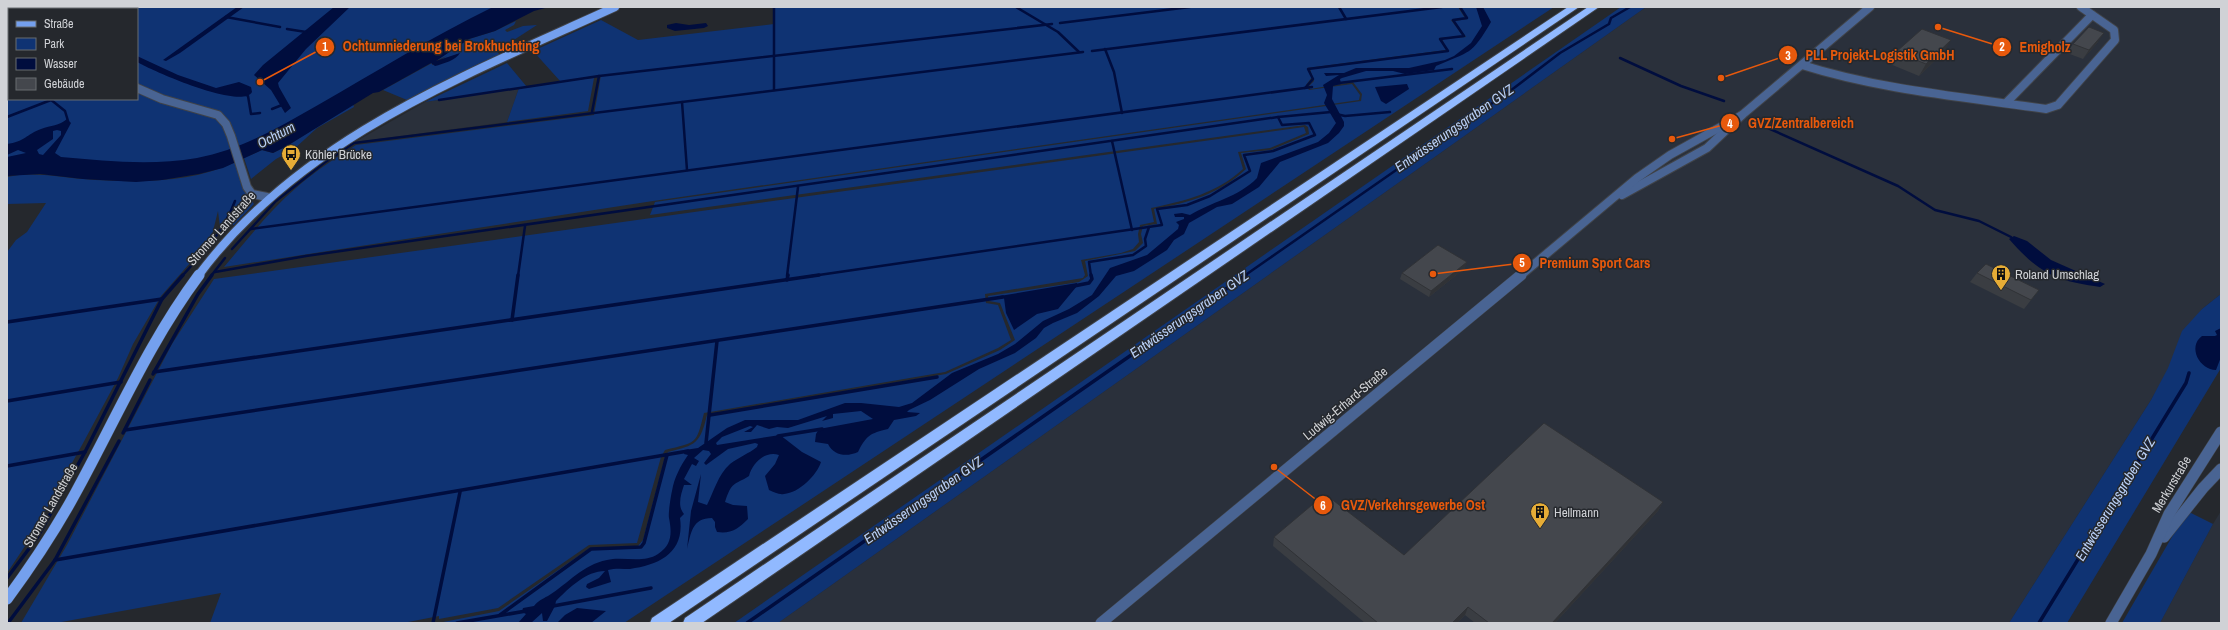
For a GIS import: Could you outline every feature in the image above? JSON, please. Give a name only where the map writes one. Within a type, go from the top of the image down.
[{"type":"highway","points":[[657,623],[1574,7]]},
{"type":"highway","points":[[690,623],[1594,7]]},
{"type":"main road","name":"Stromer Landstraße","points":[[7,599],[48,539],[177,305],[221,246],[267,197],[326,152],[387,116],[616,7]]},
{"type":"street","name":"Ludwig-Erhard-Straße","points":[[1606,204],[1656,175],[1694,156],[1722,136],[1742,115],[1870,7]]},
{"type":"street","points":[[1802,64],[1837,76],[2046,109],[2058,105],[2115,40],[2116,36],[2114,30],[2081,7]]},
{"type":"street","points":[[2006,103],[2092,14]]},
{"type":"street","points":[[138,88],[162,99],[218,116],[226,124],[240,162],[247,187],[252,194],[267,197]]},
{"type":"street","name":"Ludwig-Erhard-Straße","points":[[1102,623],[1652,165],[1742,115]]},
{"type":"street","name":"Merkurstraße","points":[[2111,623],[2150,554],[2169,514],[2221,432]]},
{"type":"street","name":"Merkurstraße","points":[[2150,554],[2176,520],[2221,469]]},
{"type":"shaded area","points":[[1646,7],[2221,7],[2221,294],[2202,309],[2151,400],[2009,623],[778,623]]},
{"type":"shaded area","points":[[519,88],[507,122],[355,142],[425,102]]},
{"type":"shaded area","points":[[2221,511],[2221,623],[2160,623],[2213,524]]},
{"type":"green space","points":[[7,7],[533,7],[488,25],[220,166],[7,171]]},
{"type":"green space","points":[[774,7],[1458,7],[1465,18],[1451,20],[1463,36],[1439,38],[1446,50],[1307,68],[1312,77],[1306,85],[1309,90],[1352,84],[1360,95],[1359,100],[653,201],[224,267],[258,226],[286,197],[318,170],[356,145],[594,115],[601,75],[566,81],[594,78],[588,111],[507,122],[519,88],[425,102],[507,63],[527,87],[561,82],[533,51],[601,20],[638,40],[774,24]]},
{"type":"green space","points":[[1461,7],[1554,7],[624,623],[438,623],[499,611],[590,548],[638,546],[643,540],[665,457],[668,452],[691,445],[699,438],[707,415],[946,374],[1000,350],[1015,340],[1000,303],[989,301],[988,296],[1079,282],[1088,276],[1085,261],[1135,251],[1143,243],[1141,234],[1143,226],[1157,224],[1154,209],[1179,204],[1203,196],[1236,178],[1246,169],[1241,153],[1271,150],[1309,134],[1308,127],[1305,125],[650,215],[655,202],[1361,101],[1362,94],[1353,82],[1310,89],[1309,86],[1314,81],[1310,69],[1448,51],[1442,39],[1466,37],[1454,21],[1468,19]]},
{"type":"green space","points":[[1621,7],[1646,7],[778,623],[734,623]]},
{"type":"green space","points":[[516,21],[514,25],[505,30],[507,32],[523,26],[537,25],[497,51],[501,57],[407,100],[383,90],[432,63],[432,65],[447,56],[435,61],[469,39],[495,31]]},
{"type":"green space","points":[[353,104],[354,107],[317,128],[293,150],[276,159],[251,179],[244,158],[262,150],[273,153],[287,146]]},
{"type":"green space","points":[[1304,127],[1306,133],[1270,148],[1238,152],[1243,169],[1233,177],[1211,190],[1188,199],[1151,208],[1154,222],[1140,225],[1138,234],[1139,242],[1133,249],[1121,253],[1081,260],[1085,275],[1083,278],[985,294],[986,303],[998,305],[1011,340],[998,348],[945,372],[704,413],[697,437],[689,443],[665,450],[661,457],[637,543],[589,545],[498,608],[439,619],[439,616],[403,623],[210,623],[221,593],[56,623],[21,623],[67,545],[172,344],[214,279]]},
{"type":"green space","points":[[236,162],[242,187],[254,204],[234,225],[220,227],[218,211],[211,239],[161,296],[133,344],[118,378],[82,445],[29,540],[7,573],[7,252],[16,240],[27,232],[46,203],[7,204],[7,177],[35,174],[121,181],[161,180],[199,174]]},
{"type":"green space","points":[[2221,294],[2221,368],[2067,623],[2009,623],[2151,400],[2168,368],[2182,331],[2202,309]]},
{"type":"green space","points":[[2189,512],[2213,524],[2160,623],[2122,623],[2180,523]]},
{"type":"water","points":[[237,7],[244,7],[180,53],[166,61],[163,60]]},
{"type":"water","points":[[334,7],[350,7],[306,49],[278,83],[291,108],[285,113],[271,90],[254,75],[263,65]]},
{"type":"water","name":"Ochtum","points":[[493,7],[549,7],[534,11],[495,31],[469,39],[436,61],[460,53],[452,60],[435,66],[431,63],[379,92],[373,93],[287,146],[273,153],[262,150],[223,168],[199,174],[162,180],[136,182],[83,179],[40,174],[7,176],[7,157],[26,153],[18,150],[7,155],[7,144],[18,142],[36,131],[58,124],[67,119],[71,123],[55,153],[61,157],[129,162],[163,162],[197,158],[244,144],[340,93]],"holes":[[[53,131],[61,131],[61,135],[43,155],[39,154],[37,150],[53,139]]]},
{"type":"water","points":[[1476,7],[1483,7],[1491,22],[1479,41],[1469,51],[1436,66],[1434,70],[1405,74],[1393,71],[1366,71],[1340,79],[1341,84],[1333,86],[1332,99],[1344,122],[1344,126],[1328,143],[1280,162],[1259,187],[1232,204],[1217,207],[1189,223],[1184,234],[1174,240],[1167,250],[1134,271],[1116,276],[1099,296],[1077,313],[1044,328],[1036,338],[1015,353],[979,369],[930,400],[909,410],[907,412],[920,413],[916,416],[894,420],[888,429],[869,436],[858,452],[845,455],[837,453],[828,444],[815,442],[816,434],[819,429],[873,419],[861,411],[833,414],[833,418],[822,421],[827,416],[788,428],[777,427],[769,429],[757,425],[751,432],[744,432],[753,427],[750,426],[722,437],[716,443],[717,445],[780,435],[802,452],[821,462],[816,472],[801,487],[790,493],[780,494],[769,490],[765,476],[775,464],[779,455],[769,454],[764,456],[753,467],[749,476],[731,487],[725,502],[733,505],[747,506],[748,519],[741,526],[726,532],[717,532],[715,522],[712,518],[700,521],[691,532],[687,549],[691,511],[701,474],[698,502],[707,505],[719,478],[726,468],[757,447],[758,444],[755,443],[728,449],[706,465],[704,463],[711,454],[709,451],[703,450],[694,458],[699,461],[696,466],[692,464],[684,479],[692,485],[684,485],[680,504],[684,514],[680,518],[681,530],[679,540],[668,555],[651,564],[641,567],[608,570],[611,582],[589,589],[586,587],[587,584],[599,578],[605,571],[591,574],[578,581],[556,601],[547,621],[543,621],[542,613],[531,623],[518,623],[526,614],[522,612],[523,608],[534,606],[540,600],[556,591],[590,566],[598,562],[613,559],[646,559],[658,554],[666,547],[671,534],[669,509],[671,496],[680,467],[688,455],[684,454],[685,450],[698,448],[727,428],[745,420],[798,420],[845,403],[899,407],[912,403],[952,373],[998,354],[1015,344],[1043,321],[1069,309],[1092,295],[1110,268],[1147,255],[1178,229],[1179,225],[1176,222],[1184,219],[1184,217],[1175,217],[1174,214],[1182,213],[1190,215],[1233,195],[1250,185],[1257,178],[1261,163],[1318,142],[1329,133],[1336,123],[1324,103],[1327,95],[1323,85],[1339,75],[1326,76],[1324,73],[1344,73],[1356,68],[1409,68],[1445,60],[1454,56],[1471,43],[1482,26]]},
{"type":"water","points":[[676,23],[689,25],[706,23],[708,26],[704,28],[675,31],[667,28],[667,25]]},
{"type":"water","points":[[138,56],[178,75],[216,88],[239,82],[251,87],[252,92],[245,96],[232,96],[216,93],[198,88],[162,74],[138,62]]},
{"type":"water","points":[[1407,84],[1409,89],[1386,104],[1381,101],[1375,87]]},
{"type":"water","points":[[2014,236],[2027,241],[2051,260],[2105,284],[2100,287],[2084,285],[2049,274],[2039,268],[2009,239]]},
{"type":"water","points":[[1077,283],[1077,286],[1058,309],[1037,314],[1014,330],[1006,313],[1004,298],[1001,298],[1000,296]]},
{"type":"water","points":[[2221,328],[2221,357],[2216,370],[2210,369],[2197,357],[2196,346],[2202,336],[2215,336],[2217,335],[2215,331]]},
{"type":"water","points":[[577,608],[606,611],[591,623],[557,623],[565,615]]},
{"type":"building","points":[[2089,27],[2104,33],[2089,50],[2073,44]]},
{"type":"building","points":[[1922,29],[1951,40],[1926,64],[1896,52]]},
{"type":"building","points":[[1438,245],[1467,262],[1431,291],[1402,273]]},
{"type":"building","points":[[1986,264],[2039,290],[2031,300],[1977,273]]},
{"type":"building","name":"Hellmann","points":[[1544,423],[1663,502],[1552,623],[1489,623],[1468,607],[1452,623],[1378,623],[1274,537],[1325,494],[1404,555]]},
{"type":"waterway","points":[[774,7],[774,56]]},
{"type":"waterway","points":[[1016,7],[1046,25]]},
{"type":"waterway","points":[[1060,23],[1190,7]]},
{"type":"waterway","points":[[1339,7],[1346,19]]},
{"type":"waterway","points":[[1105,49],[1442,7]]},
{"type":"waterway","points":[[1305,88],[1313,79],[1308,69],[1448,51],[1440,39],[1464,36],[1453,20],[1467,18],[1460,7]]},
{"type":"waterway","name":"Entwässerungsgraben GVZ","points":[[1244,276],[1514,88],[1560,53],[1609,24],[1611,18],[1630,7]]},
{"type":"waterway","points":[[226,17],[280,27]]},
{"type":"waterway","points":[[1046,25],[1052,24]]},
{"type":"waterway","points":[[774,56],[1046,25]]},
{"type":"waterway","points":[[1046,25],[1058,32],[1079,52]]},
{"type":"waterway","points":[[287,29],[306,32]]},
{"type":"waterway","points":[[1092,51],[1105,49]]},
{"type":"waterway","points":[[1105,49],[1114,72],[1122,112]]},
{"type":"waterway","points":[[682,102],[1083,52]]},
{"type":"waterway","points":[[599,76],[774,56]]},
{"type":"waterway","points":[[774,56],[774,90]]},
{"type":"waterway","points":[[1620,58],[1681,86],[1724,101]]},
{"type":"waterway","points":[[1339,83],[1452,69]]},
{"type":"waterway","points":[[439,100],[599,76]]},
{"type":"waterway","points":[[592,112],[599,76]]},
{"type":"waterway","points":[[1305,88],[1312,87]]},
{"type":"waterway","points":[[1122,112],[1305,88]]},
{"type":"waterway","points":[[246,95],[248,96],[251,114],[260,113]]},
{"type":"waterway","points":[[7,117],[51,100]]},
{"type":"waterway","points":[[51,100],[65,111],[68,121]]},
{"type":"waterway","points":[[232,249],[276,201],[324,163],[354,143],[682,102]]},
{"type":"waterway","points":[[682,102],[687,170]]},
{"type":"waterway","points":[[272,109],[282,105]]},
{"type":"waterway","points":[[251,229],[1122,112]]},
{"type":"waterway","points":[[1278,117],[1331,112]]},
{"type":"waterway","points":[[1336,114],[1345,116],[1390,112]]},
{"type":"waterway","points":[[215,272],[306,256],[1278,117]]},
{"type":"waterway","points":[[1132,229],[1162,225],[1157,209],[1187,205],[1210,196],[1250,171],[1244,155],[1273,151],[1315,135],[1309,123],[1282,125],[1278,117]]},
{"type":"waterway","points":[[1761,125],[1898,186],[1935,210],[1979,221],[2011,237]]},
{"type":"waterway","points":[[1112,141],[1132,229]]},
{"type":"waterway","points":[[787,276],[798,187]]},
{"type":"waterway","points":[[182,276],[219,232],[235,201]]},
{"type":"waterway","points":[[518,276],[525,226]]},
{"type":"waterway","points":[[1091,276],[1089,262],[1133,255],[1146,246],[1145,239],[1149,227]]},
{"type":"waterway","points":[[812,276],[1132,229]]},
{"type":"waterway","points":[[211,276],[225,258]]},
{"type":"waterway","points":[[162,299],[183,275]]},
{"type":"waterway","points":[[154,372],[198,294],[212,275]]},
{"type":"waterway","points":[[512,320],[518,275]]},
{"type":"waterway","points":[[787,280],[788,275]]},
{"type":"waterway","points":[[787,280],[819,275]]},
{"type":"waterway","points":[[1074,286],[1089,283],[1092,279],[1091,275]]},
{"type":"waterway","name":"Entwässerungsgraben GVZ","points":[[747,623],[1246,275]]},
{"type":"waterway","points":[[512,320],[787,280]]},
{"type":"waterway","points":[[125,430],[1003,297]]},
{"type":"waterway","points":[[7,322],[162,299]]},
{"type":"waterway","points":[[120,382],[162,299]]},
{"type":"waterway","points":[[154,372],[512,320]]},
{"type":"waterway","points":[[706,443],[717,341]]},
{"type":"waterway","name":"Entwässerungsgraben GVZ","points":[[2039,623],[2186,383],[2189,373]]},
{"type":"waterway","points":[[710,415],[937,377]]},
{"type":"waterway","points":[[123,433],[150,380]]},
{"type":"waterway","points":[[7,401],[120,382]]},
{"type":"waterway","points":[[85,452],[120,382]]},
{"type":"waterway","points":[[778,436],[822,429]]},
{"type":"waterway","points":[[55,560],[119,441]]},
{"type":"waterway","points":[[55,560],[688,451]]},
{"type":"waterway","points":[[7,466],[85,452]]},
{"type":"waterway","points":[[7,578],[37,538],[85,452]]},
{"type":"waterway","points":[[500,615],[591,549],[641,547],[644,543],[667,455]]},
{"type":"waterway","points":[[433,623],[460,492]]},
{"type":"waterway","points":[[8,623],[55,560]]},
{"type":"waterway","points":[[553,606],[651,588]]},
{"type":"waterway","points":[[457,623],[526,611]]},
{"type":"place","name":"Emigholz","points":[[1938,27]]},
{"type":"place","name":"PLL Projekt-Logistik GmbH","points":[[1721,78]]},
{"type":"place","name":"Ochtumniederung bei Brokhuchting","points":[[260,82]]},
{"type":"place","name":"GVZ/Zentralbereich","points":[[1672,139]]},
{"type":"place","name":"Köhler Brücke","points":[[291,171]]},
{"type":"place","name":"Premium Sport Cars","points":[[1433,274]]},
{"type":"place","name":"Roland Umschlag","points":[[2001,291]]},
{"type":"place","name":"GVZ/Verkehrsgewerbe Ost","points":[[1274,467]]},
{"type":"place","name":"Hellmann","points":[[1540,529]]}]
